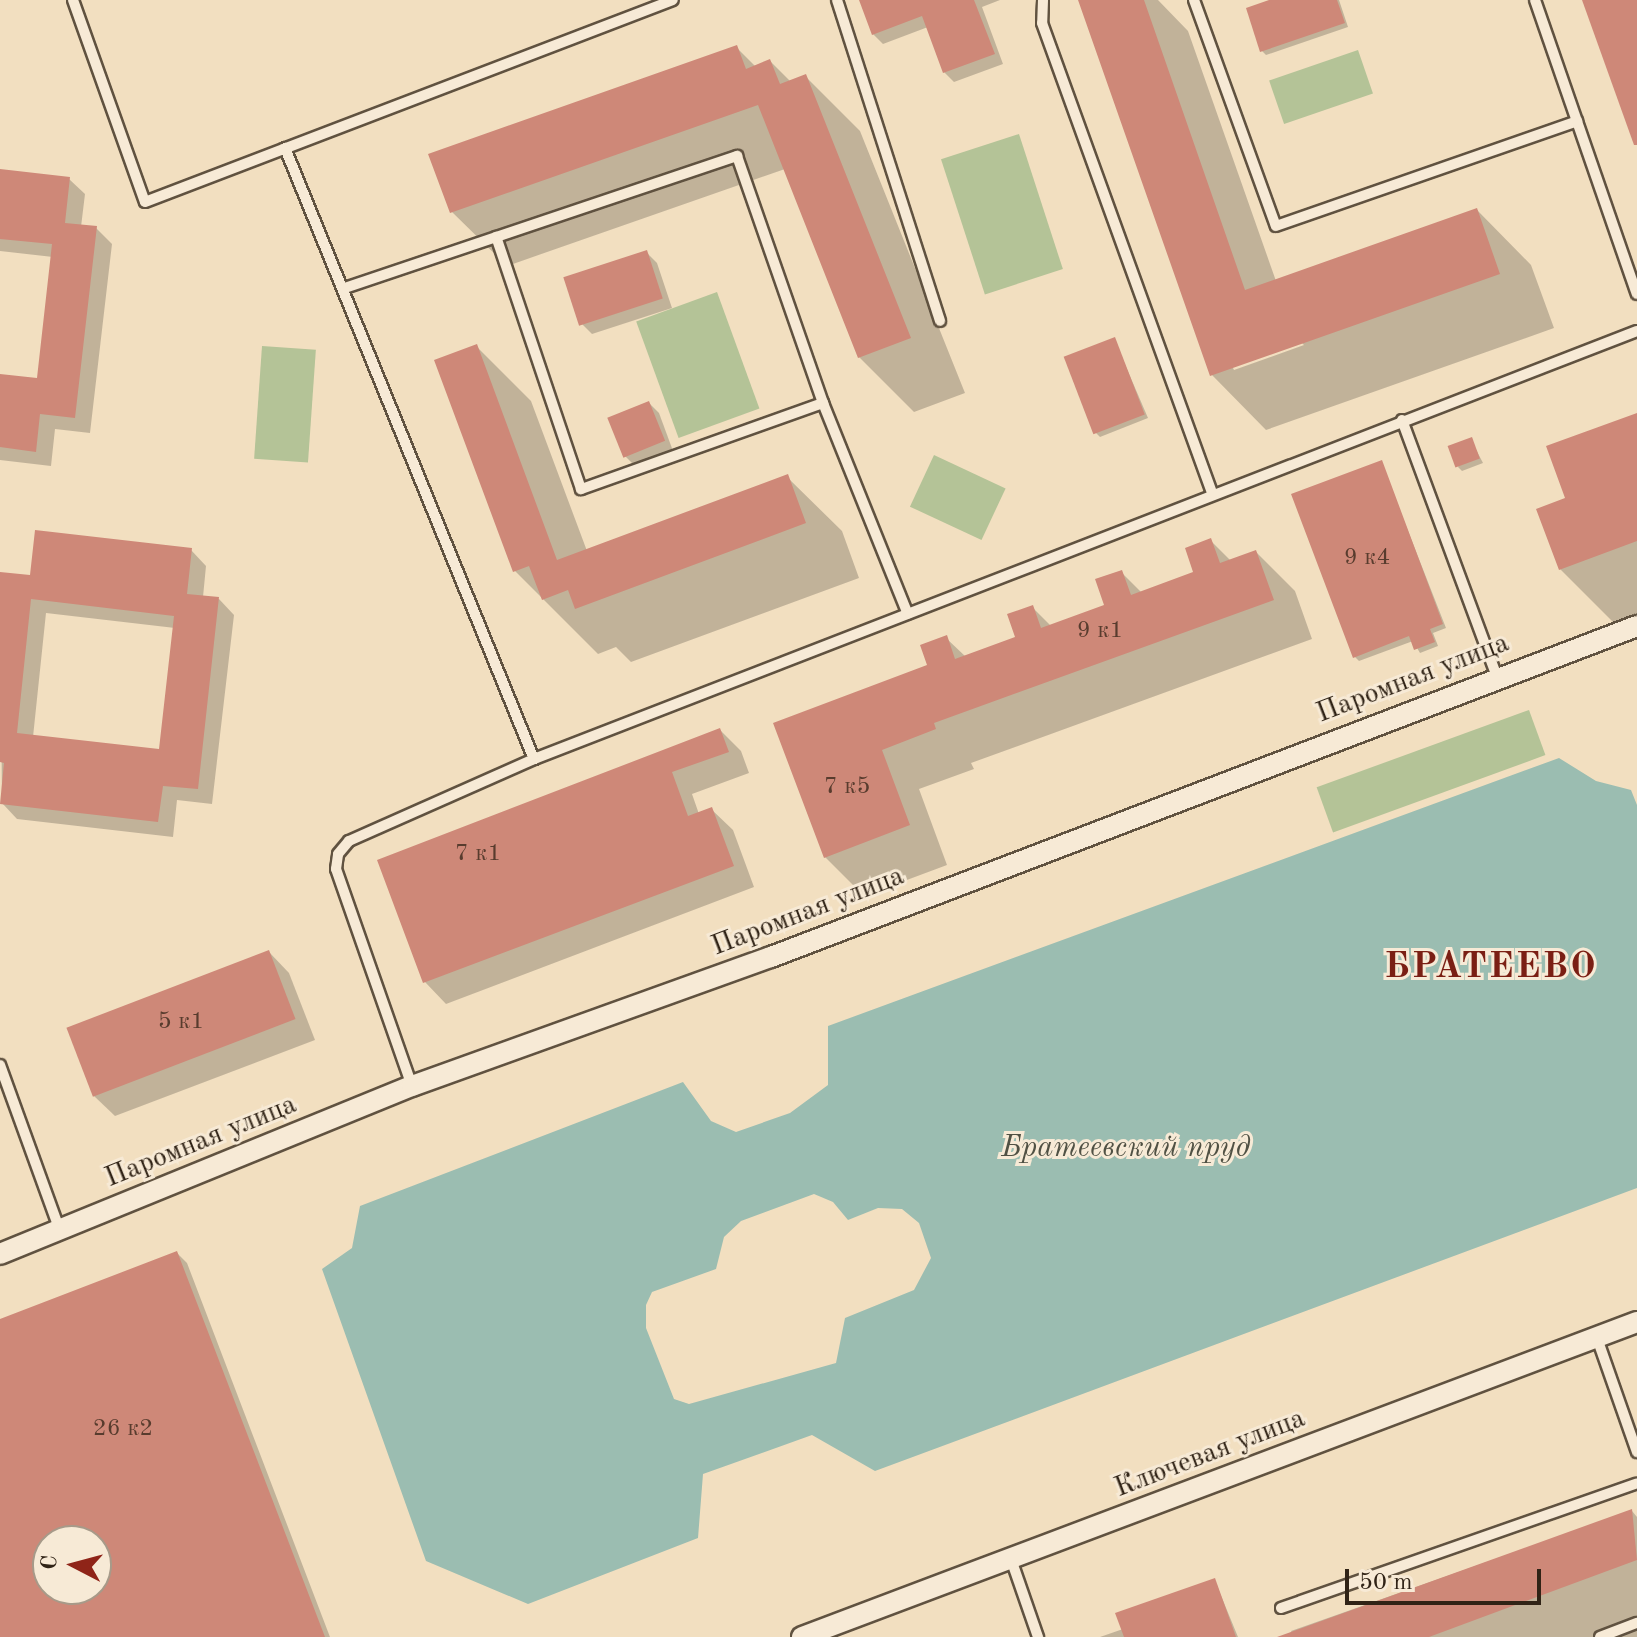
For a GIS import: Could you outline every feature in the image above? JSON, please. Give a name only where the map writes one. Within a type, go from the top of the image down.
[{"type":"street","name":"Паромная улица","points":[[0,1254],[412,1086],[771,957],[1637,626]]},
{"type":"street","name":"Ключевая улица","points":[[802,1637],[1637,1322]]},
{"type":"lane","points":[[73,0],[145,202],[673,0]]},
{"type":"lane","points":[[837,0],[940,321]]},
{"type":"lane","points":[[1043,0],[1042,23],[1212,492]]},
{"type":"lane","points":[[1194,0],[1276,226],[1577,121]]},
{"type":"lane","points":[[1535,0],[1637,294]]},
{"type":"lane","points":[[285,148],[345,288],[534,759]]},
{"type":"lane","points":[[345,288],[737,156],[823,403],[908,614]]},
{"type":"lane","points":[[496,237],[581,489],[823,403]]},
{"type":"lane","points":[[412,1086],[336,869],[338,854],[349,841],[534,759],[1212,492],[1637,331]]},
{"type":"lane","points":[[1402,420],[1497,677]]},
{"type":"lane","points":[[0,1065],[60,1231]]},
{"type":"lane","points":[[1597,1338],[1637,1452]]},
{"type":"lane","points":[[1281,1608],[1637,1483]]},
{"type":"lane","points":[[1011,1559],[1038,1637]]},
{"type":"lane","points":[[1600,1637],[1637,1623]]},
{"type":"green space","points":[[1358,50],[1373,93],[1284,124],[1269,81]]},
{"type":"green space","points":[[1019,134],[1063,269],[985,294],[941,159]]},
{"type":"green space","points":[[717,292],[759,409],[679,438],[636,321]]},
{"type":"green space","points":[[262,346],[316,350],[308,462],[254,459]]},
{"type":"green space","points":[[934,455],[1006,488],[982,540],[910,507]]},
{"type":"green space","points":[[1529,710],[1545,755],[1333,832],[1317,787]]},
{"type":"water","name":"Братеевский пруд","points":[[1559,758],[1596,781],[1631,790],[1637,805],[1637,1188],[875,1471],[812,1435],[703,1474],[698,1538],[528,1604],[426,1561],[322,1269],[352,1248],[360,1206],[683,1082],[711,1121],[736,1132],[790,1113],[828,1085],[828,1026]],"holes":[[[814,1194],[833,1202],[848,1220],[878,1208],[902,1209],[919,1223],[931,1258],[914,1290],[845,1318],[836,1363],[689,1404],[674,1399],[646,1328],[646,1305],[652,1292],[716,1269],[724,1237],[741,1221]]]},
{"type":"building","points":[[859,0],[974,0],[995,54],[943,73],[922,16],[872,35]]},
{"type":"building","points":[[1078,0],[1144,0],[1245,290],[1477,208],[1500,274],[1210,376]]},
{"type":"building","points":[[1269,0],[1337,0],[1345,23],[1260,52],[1246,8]]},
{"type":"building","points":[[1582,0],[1637,0],[1637,145],[1634,145]]},
{"type":"building","points":[[737,45],[746,69],[770,59],[780,84],[806,74],[911,338],[858,358],[758,105],[450,213],[428,154]]},
{"type":"building","points":[[0,169],[70,177],[65,223],[97,226],[75,418],[40,414],[36,452],[0,447],[0,374],[37,378],[52,244],[0,239]]},
{"type":"building","points":[[647,250],[663,299],[579,326],[563,277]]},
{"type":"building","points":[[1115,337],[1145,414],[1093,434],[1064,357]]},
{"type":"building","points":[[477,344],[557,560],[788,474],[806,523],[575,609],[568,590],[542,600],[529,566],[513,572],[434,360]]},
{"type":"building","points":[[649,401],[665,441],[623,458],[607,418]]},
{"type":"building","points":[[1637,413],[1637,541],[1559,570],[1536,509],[1565,498],[1546,446]]},
{"type":"building","points":[[1472,437],[1480,459],[1455,468],[1448,446]]},
{"type":"building","points":[[1382,460],[1443,624],[1430,629],[1435,642],[1414,650],[1409,636],[1353,658],[1291,494]]},
{"type":"building","points":[[35,530],[192,548],[187,594],[219,597],[198,789],[163,786],[158,822],[0,804],[4,763],[0,762],[0,572],[30,575]],"holes":[[[31,599],[174,616],[159,749],[17,733]]]},
{"type":"building","points":[[1211,538],[1220,563],[1256,550],[1274,600],[934,723],[936,729],[882,750],[910,825],[824,858],[773,723],[927,665],[920,645],[947,635],[955,659],[1015,637],[1007,614],[1033,605],[1041,628],[1104,605],[1095,579],[1122,570],[1131,595],[1193,572],[1185,548]]},
{"type":"building","points":[[720,728],[729,752],[672,772],[688,816],[712,807],[734,866],[423,983],[377,860]]},
{"type":"building","points":[[269,950],[296,1019],[93,1097],[66,1028]]},
{"type":"building","points":[[177,1251],[325,1637],[0,1637],[0,1319]]},
{"type":"building","points":[[1632,1509],[1637,1560],[1429,1637],[1277,1637]]},
{"type":"building","points":[[1215,1578],[1236,1637],[1124,1637],[1115,1613]]},
{"type":"district","name":"БРАТЕЕВО","points":[[1491,969]]}]
